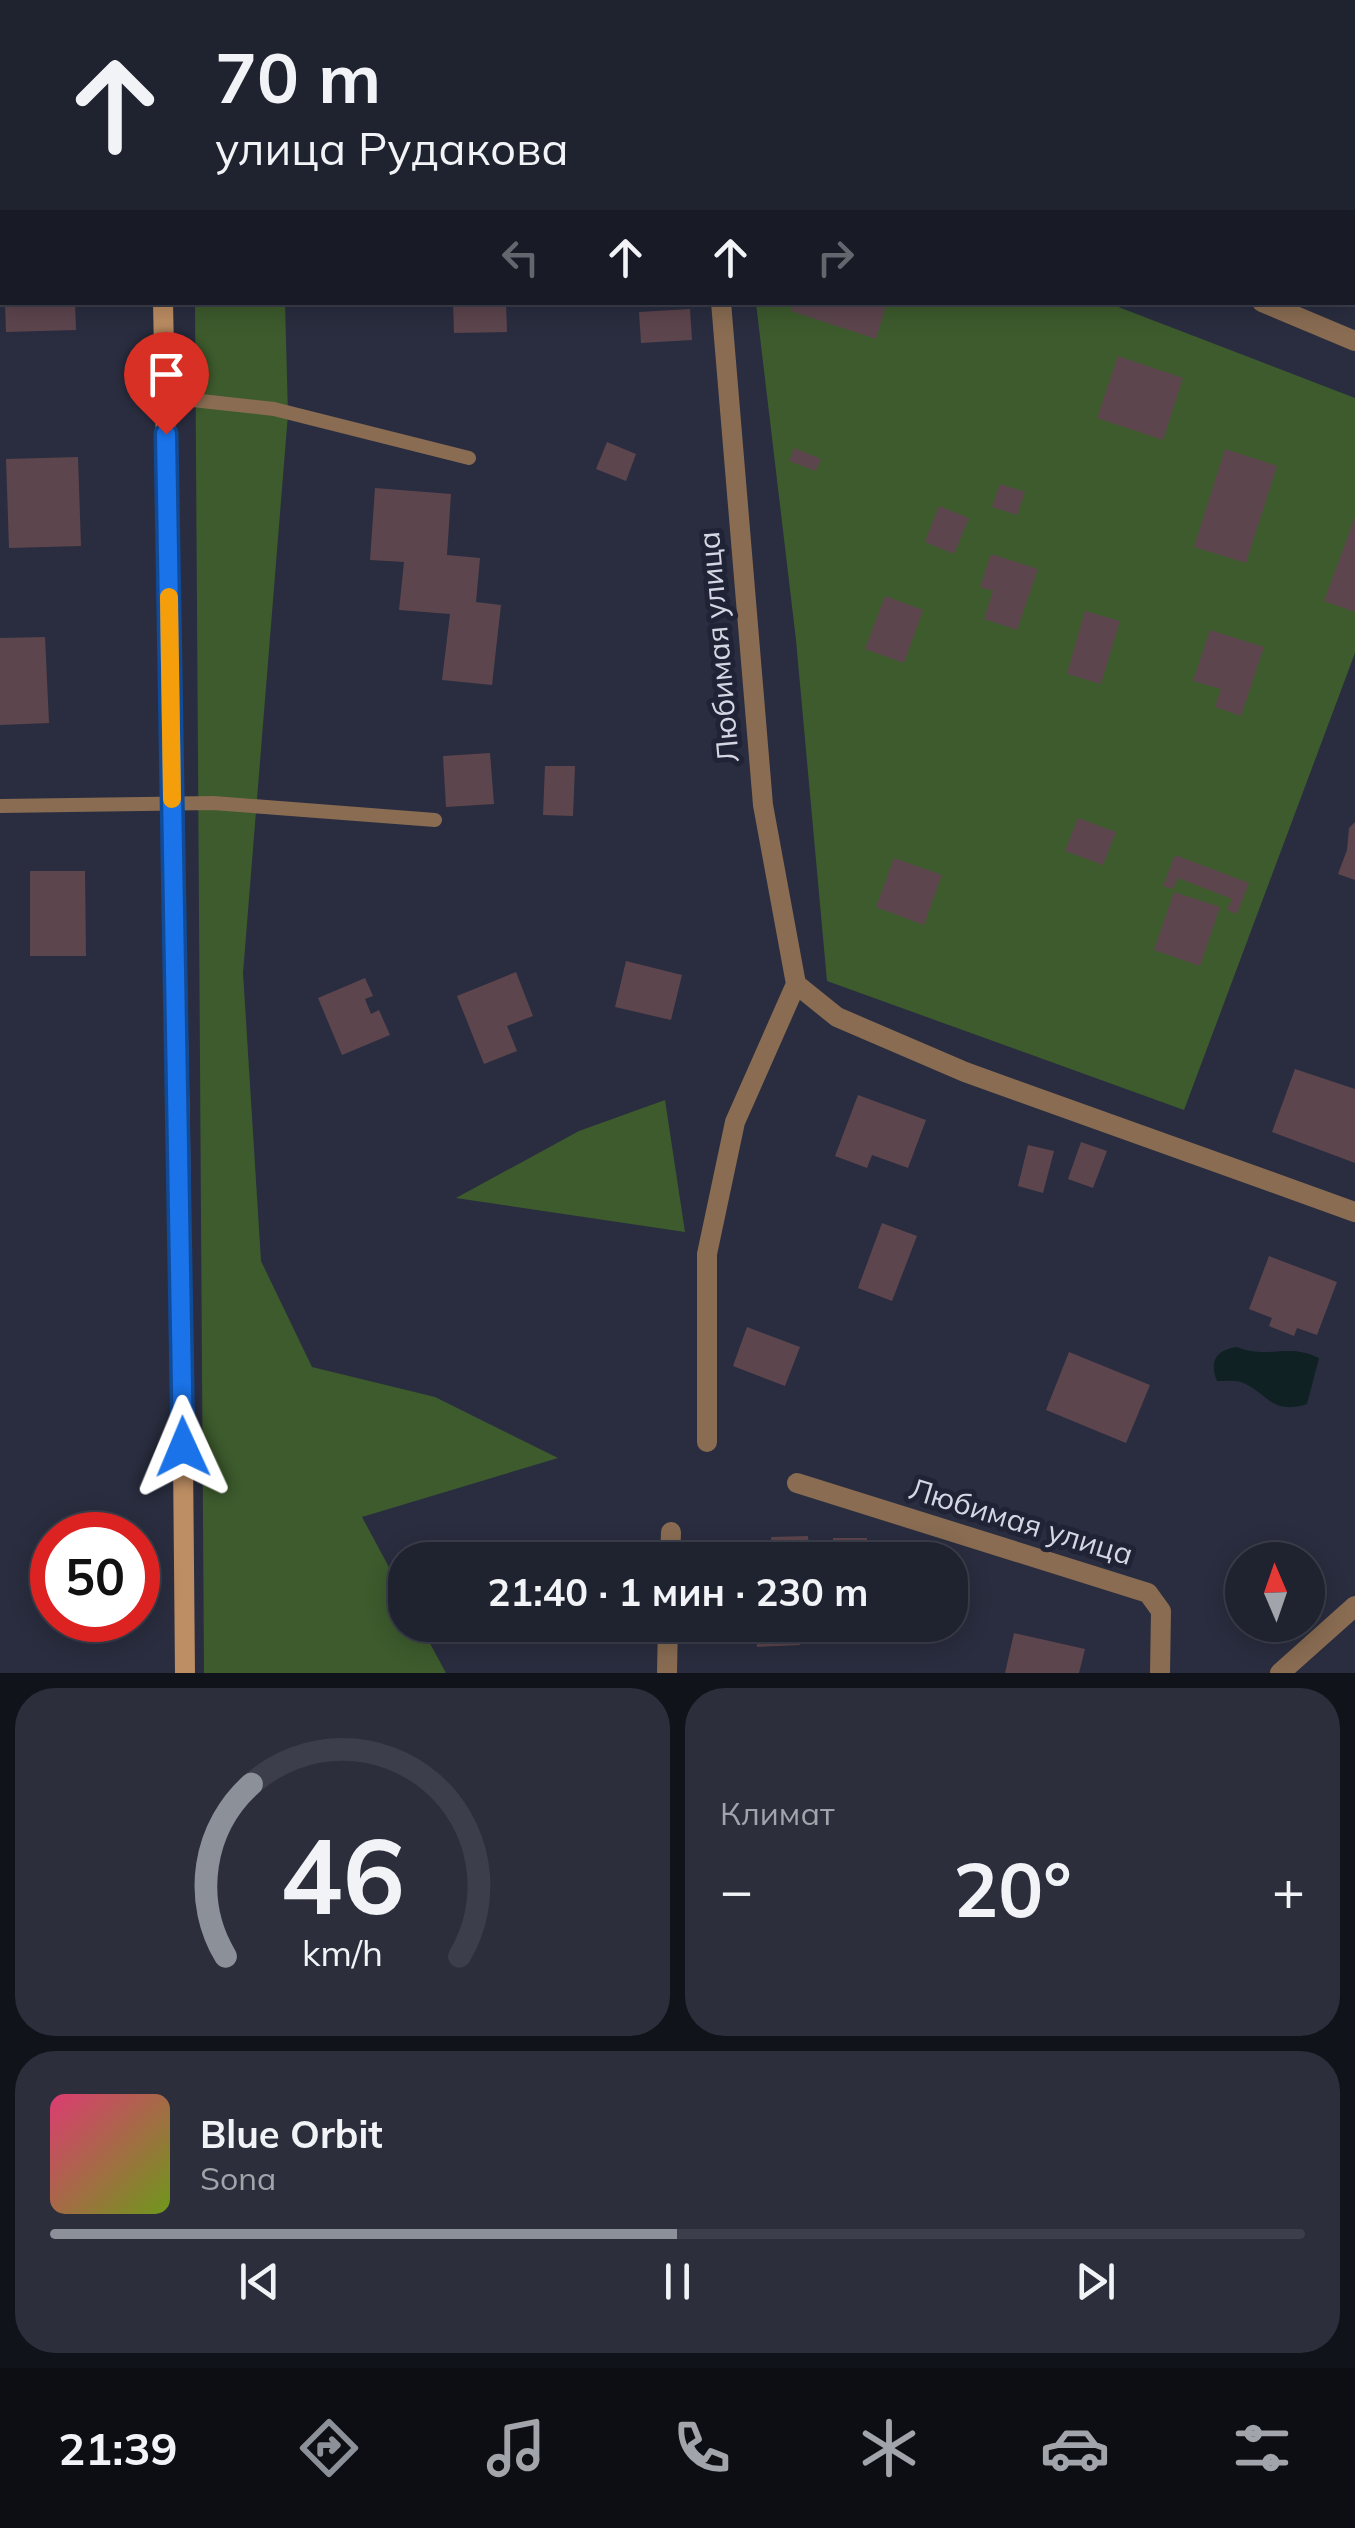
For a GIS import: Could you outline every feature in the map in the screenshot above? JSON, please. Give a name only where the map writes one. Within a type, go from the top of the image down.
[{"type":"main road","points":[[163,305],[180,1134],[185,1673]]},
{"type":"street","name":"Любимая улица","points":[[721,305],[762,805],[796,984]]},
{"type":"street","points":[[1269,305],[1355,340]]},
{"type":"street","points":[[707,1442],[707,1254],[735,1122],[796,984],[837,1018],[965,1072],[1355,1212]]},
{"type":"street","name":"Любимая улица","points":[[797,1483],[1148,1594],[1161,1611],[1160,1673]]},
{"type":"street","points":[[670,1532],[670,1542]]},
{"type":"street","points":[[1280,1673],[1352,1613]]},
{"type":"street","points":[[667,1673],[668,1642]]},
{"type":"lane","points":[[165,397],[274,410],[469,458]]},
{"type":"lane","points":[[0,806],[214,803],[435,820]]},
{"type":"green space","points":[[195,305],[285,305],[288,414],[243,973],[261,1261],[312,1367],[435,1397],[558,1458],[362,1517],[388,1565],[388,1642],[429,1642],[446,1673],[204,1673]]},
{"type":"green space","points":[[756,305],[1113,305],[1355,398],[1355,653],[1184,1110],[827,981],[796,640]]},
{"type":"green space","points":[[665,1100],[685,1232],[456,1198],[579,1131]]},
{"type":"shaded area","points":[[1237,1347],[1259,1352],[1297,1351],[1319,1358],[1307,1404],[1277,1405],[1241,1382],[1217,1381],[1216,1358]]},
{"type":"building","points":[[5,305],[75,305],[76,330],[6,332]]},
{"type":"building","points":[[453,305],[506,305],[507,332],[454,333]]},
{"type":"building","points":[[793,305],[886,305],[876,339],[791,311]]},
{"type":"building","points":[[690,309],[692,340],[641,343],[639,312]]},
{"type":"building","points":[[1118,356],[1183,378],[1163,440],[1097,418]]},
{"type":"building","points":[[607,442],[636,454],[626,481],[596,469]]},
{"type":"building","points":[[794,448],[821,459],[816,471],[789,461]]},
{"type":"building","points":[[1225,449],[1277,466],[1246,563],[1194,547]]},
{"type":"building","points":[[78,457],[81,546],[9,548],[6,459]]},
{"type":"building","points":[[1000,484],[1025,492],[1017,515],[992,507]]},
{"type":"building","points":[[375,488],[451,494],[447,555],[480,558],[476,602],[501,605],[492,685],[442,680],[450,614],[399,610],[404,562],[370,560]]},
{"type":"building","points":[[939,506],[969,518],[954,554],[925,542]]},
{"type":"building","points":[[1355,517],[1355,612],[1324,601]]},
{"type":"building","points":[[991,554],[1038,569],[1017,630],[984,619],[993,591],[980,587]]},
{"type":"building","points":[[885,596],[923,610],[904,663],[865,649]]},
{"type":"building","points":[[1085,611],[1120,621],[1101,684],[1067,674]]},
{"type":"building","points":[[1210,630],[1264,647],[1241,716],[1215,707],[1221,689],[1193,681]]},
{"type":"building","points":[[45,637],[49,723],[0,725],[0,638]]},
{"type":"building","points":[[490,753],[494,804],[446,807],[443,756]]},
{"type":"building","points":[[545,766],[575,766],[573,816],[543,815]]},
{"type":"building","points":[[1078,818],[1116,832],[1103,865],[1065,851]]},
{"type":"building","points":[[1355,822],[1355,880],[1338,874],[1347,850],[1349,828]]},
{"type":"building","points":[[1175,855],[1249,883],[1237,914],[1227,910],[1232,899],[1178,878],[1173,889],[1163,886]]},
{"type":"building","points":[[894,858],[942,875],[924,925],[876,907]]},
{"type":"building","points":[[30,871],[85,871],[86,956],[30,956]]},
{"type":"building","points":[[1174,892],[1220,907],[1200,966],[1154,950]]},
{"type":"building","points":[[626,961],[682,975],[671,1020],[615,1007]]},
{"type":"building","points":[[516,972],[533,1016],[507,1026],[517,1051],[484,1064],[457,996]]},
{"type":"building","points":[[365,978],[373,996],[365,999],[371,1014],[379,1010],[390,1035],[342,1055],[318,998]]},
{"type":"building","points":[[1295,1069],[1355,1089],[1355,1163],[1272,1132]]},
{"type":"building","points":[[858,1095],[926,1120],[908,1168],[872,1155],[867,1168],[835,1156]]},
{"type":"building","points":[[1081,1142],[1107,1151],[1093,1188],[1068,1179]]},
{"type":"building","points":[[1028,1145],[1054,1151],[1043,1193],[1018,1186]]},
{"type":"building","points":[[882,1223],[917,1236],[892,1301],[858,1288]]},
{"type":"building","points":[[1269,1256],[1337,1282],[1317,1335],[1297,1328],[1294,1336],[1269,1326],[1272,1318],[1249,1309]]},
{"type":"building","points":[[747,1327],[800,1347],[785,1386],[733,1366]]},
{"type":"building","points":[[1069,1352],[1150,1385],[1126,1443],[1046,1410]]},
{"type":"building","points":[[808,1536],[808,1542],[771,1542],[771,1537]]},
{"type":"building","points":[[833,1538],[867,1538],[867,1542],[833,1542]]},
{"type":"building","points":[[1014,1633],[1085,1649],[1079,1673],[1005,1673]]},
{"type":"building","points":[[757,1642],[800,1642],[800,1645],[757,1647]]},
{"type":"slow traffic","points":[[169,597],[172,799]]},
{"type":"route","points":[[166,434],[183,1447]]}]
